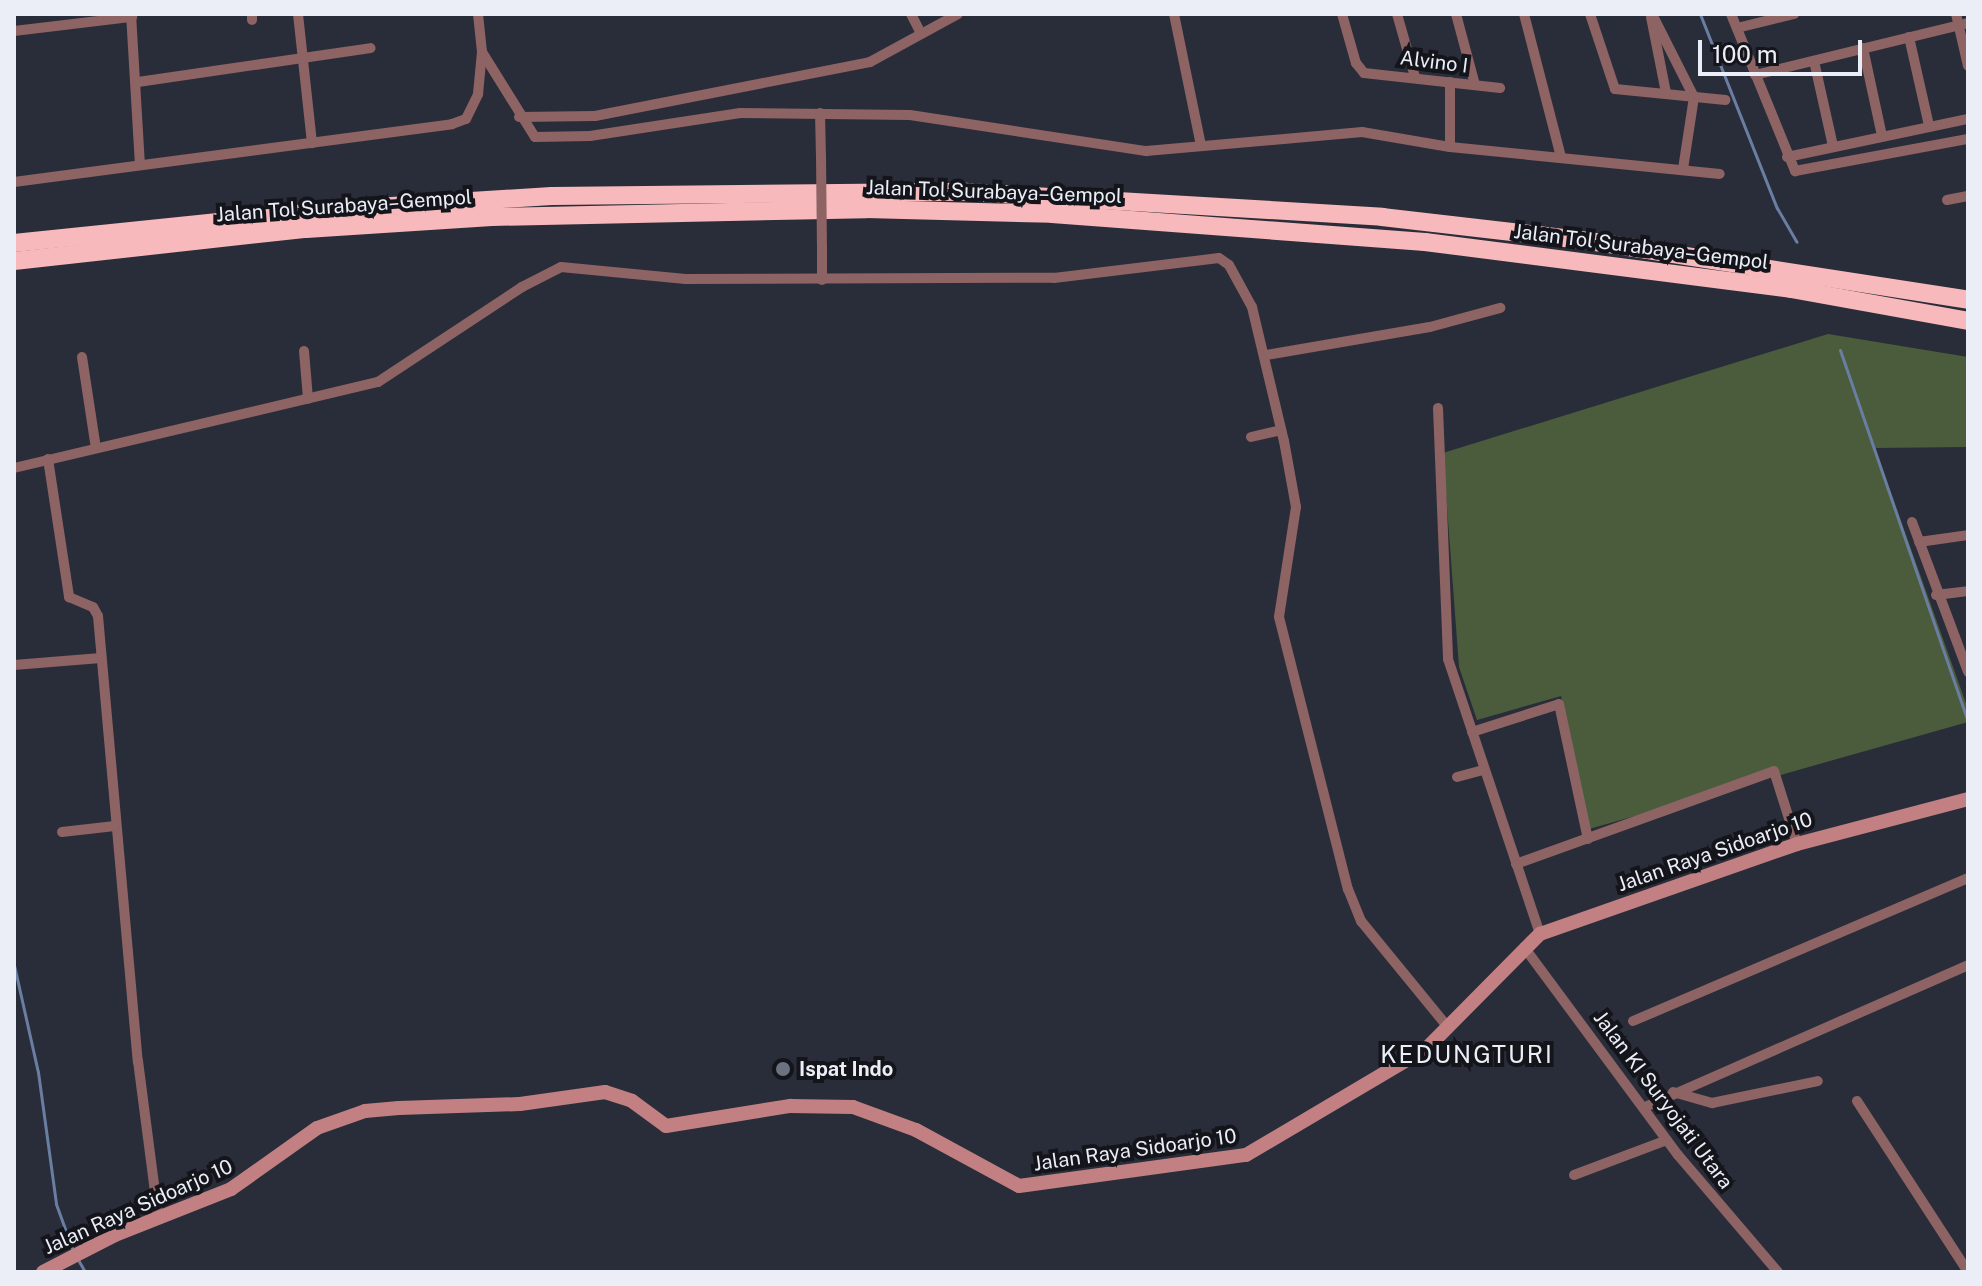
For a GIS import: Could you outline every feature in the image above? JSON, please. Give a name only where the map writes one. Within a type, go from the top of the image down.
[{"type":"highway","name":"Jalan Tol Surabaya–Gempol","points":[[14,243],[344,209],[552,196],[967,192],[1382,217],[1589,241],[1968,300]]},
{"type":"highway","name":"Jalan Tol Surabaya–Gempol","points":[[14,261],[306,229],[492,217],[866,209],[1052,214],[1441,243],[1791,289],[1968,321]]},
{"type":"street","points":[[298,14],[312,143]]},
{"type":"street","points":[[14,182],[312,143],[466,119],[478,94],[482,52],[478,14]]},
{"type":"street","points":[[911,14],[920,32]]},
{"type":"street","points":[[519,117],[595,116],[870,62],[958,14]]},
{"type":"street","points":[[1174,14],[1201,145]]},
{"type":"street","name":"Alvino I","points":[[1342,14],[1356,63],[1364,73],[1500,88]]},
{"type":"street","points":[[1397,14],[1415,77]]},
{"type":"street","points":[[1456,14],[1475,85]]},
{"type":"street","points":[[1524,14],[1561,157]]},
{"type":"street","points":[[1590,14],[1612,87],[1725,100]]},
{"type":"street","points":[[1651,14],[1694,97],[1683,169]]},
{"type":"street","points":[[1651,14],[1666,93]]},
{"type":"street","points":[[1731,14],[1791,168],[1800,171],[1968,139]]},
{"type":"street","points":[[1737,28],[1794,14]]},
{"type":"street","points":[[14,31],[132,15],[140,164]]},
{"type":"street","points":[[1755,75],[1961,21],[1968,66]]},
{"type":"street","points":[[1909,37],[1929,126]]},
{"type":"street","points":[[138,82],[371,48]]},
{"type":"street","points":[[1863,48],[1882,136]]},
{"type":"street","points":[[482,52],[499,72],[530,135],[548,137],[622,132],[740,113],[820,113],[962,121],[1133,150],[1362,132],[1450,147],[1720,174]]},
{"type":"street","points":[[1814,61],[1833,146]]},
{"type":"street","points":[[1450,82],[1450,147]]},
{"type":"street","points":[[820,113],[822,280]]},
{"type":"street","points":[[1787,157],[1968,119]]},
{"type":"street","points":[[1947,200],[1968,196]]},
{"type":"street","points":[[14,468],[390,378],[522,287],[561,267],[685,279],[1054,278],[1219,258],[1241,283],[1266,355],[1281,430],[1296,507],[1279,617],[1334,841],[1361,921],[1447,1026]]},
{"type":"street","points":[[1266,355],[1430,327],[1500,308]]},
{"type":"street","points":[[304,351],[308,399]]},
{"type":"street","points":[[82,357],[96,448]]},
{"type":"street","points":[[1438,408],[1448,659],[1540,934]]},
{"type":"street","points":[[1251,437],[1281,430]]},
{"type":"street","points":[[48,459],[69,597],[96,611],[115,826],[158,1216]]},
{"type":"street","points":[[1912,522],[1936,595],[1963,650],[1968,672]]},
{"type":"street","points":[[1919,542],[1968,535]]},
{"type":"street","points":[[1936,595],[1968,591]]},
{"type":"street","points":[[14,665],[101,658]]},
{"type":"street","points":[[1472,732],[1559,704],[1588,839]]},
{"type":"street","points":[[1457,777],[1484,770]]},
{"type":"street","points":[[1516,864],[1774,771],[1797,844]]},
{"type":"street","name":"Jalan Raya Sidoarjo 10","points":[[43,1272],[158,1216],[231,1189],[317,1128],[365,1111],[520,1104],[605,1092],[632,1101],[666,1126],[790,1106],[853,1107],[916,1130],[1019,1186],[1174,1166],[1254,1151],[1412,1059],[1540,934],[1797,844],[1968,799]]},
{"type":"street","points":[[62,832],[115,826]]},
{"type":"street","points":[[1633,1021],[1968,878]]},
{"type":"street","name":"Jalan KI Suryojati Utara","points":[[1524,947],[1667,1140],[1778,1272]]},
{"type":"street","points":[[1645,1107],[1673,1092],[1762,1059],[1968,965]]},
{"type":"street","points":[[1673,1092],[1712,1103],[1818,1081]]},
{"type":"street","points":[[1857,1101],[1968,1272]]},
{"type":"street","points":[[1574,1175],[1667,1140]]},
{"type":"green space","points":[[1828,334],[1968,357],[1968,447],[1875,448],[1968,709],[1968,722],[1589,829],[1561,696],[1477,720],[1459,667],[1443,453]]},
{"type":"waterway","points":[[1700,14],[1777,208],[1797,242]]},
{"type":"waterway","points":[[1840,350],[1968,721]]},
{"type":"waterway","points":[[14,965],[38,1072],[56,1204],[73,1251]]},
{"type":"waterway","points":[[77,1258],[85,1272]]},
{"type":"place","name":"Ispat Indo","points":[[783,1069]]},
{"type":"district","name":"KEDUNGTURI","points":[[1467,1055]]}]
